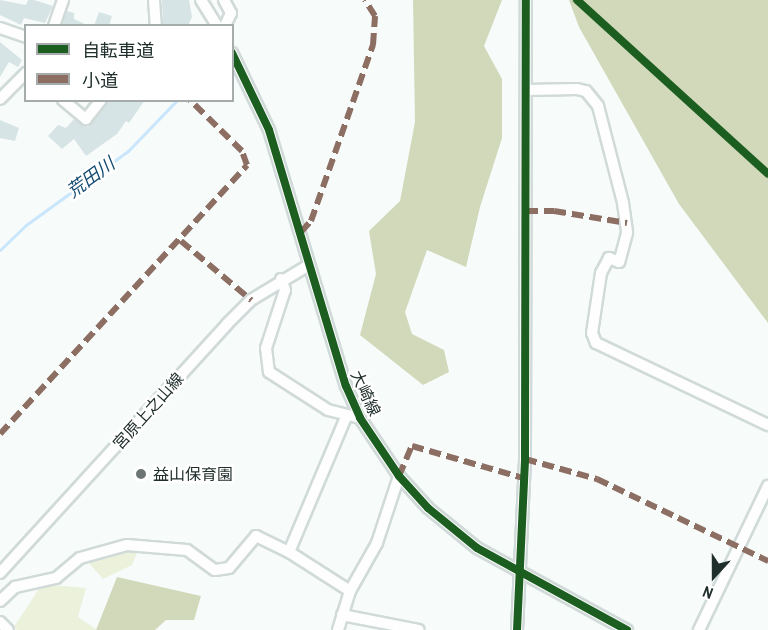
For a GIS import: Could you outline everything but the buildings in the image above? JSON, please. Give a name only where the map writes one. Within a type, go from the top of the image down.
[{"type":"street","points":[[55,24],[63,0]]},
{"type":"street","points":[[154,0],[156,24]]},
{"type":"street","points":[[201,0],[216,24]]},
{"type":"street","points":[[224,0],[231,12],[226,24]]},
{"type":"street","points":[[517,630],[525,459],[526,4]]},
{"type":"street","points":[[0,28],[24,36]]},
{"type":"street","name":"大崎線","points":[[234,57],[269,130],[335,357],[360,418],[399,476],[450,528],[519,574],[627,630]]},
{"type":"street","points":[[0,99],[24,74]]},
{"type":"street","points":[[526,90],[577,89],[586,91],[598,106],[624,202],[627,233],[619,262],[609,258],[601,273],[592,333],[596,343],[768,424]]},
{"type":"street","points":[[65,102],[86,119],[99,102]]},
{"type":"street","name":"宮原上之山線","points":[[0,573],[226,324],[281,279],[309,266]]},
{"type":"street","points":[[281,279],[285,290],[266,348],[269,372],[281,383],[346,417],[360,418]]},
{"type":"street","points":[[289,552],[346,417]]},
{"type":"street","points":[[338,630],[350,591],[377,543],[399,476]]},
{"type":"street","points":[[699,630],[768,486]]},
{"type":"street","points":[[0,601],[15,587],[56,578],[80,558],[127,545],[187,549],[215,570],[236,564],[256,536],[289,552],[350,591]]},
{"type":"street","points":[[342,615],[419,630]]},
{"type":"street","points":[[0,622],[8,630]]},
{"type":"green space","points":[[413,0],[502,0],[484,46],[502,79],[502,138],[480,207],[466,267],[427,250],[405,312],[412,334],[444,350],[449,372],[423,385],[360,335],[376,274],[369,231],[400,201],[415,122]]},
{"type":"green space","points":[[569,0],[768,0],[768,323],[679,204],[579,27]]},
{"type":"green space","points":[[126,549],[138,551],[132,565],[103,579],[88,562]]},
{"type":"green space","points":[[117,577],[201,596],[194,620],[166,620],[155,630],[96,630]]},
{"type":"green space","points":[[42,584],[86,588],[78,617],[97,630],[17,630],[14,627]]},
{"type":"waterway","name":"荒田川","points":[[0,250],[26,225],[128,151],[175,102]]},
{"type":"marked path","points":[[301,232],[311,221],[373,45],[375,16],[365,0]]},
{"type":"marked path","points":[[0,434],[247,165],[242,151],[192,102]]},
{"type":"marked path","points":[[526,211],[554,211],[627,223]]},
{"type":"marked path","points":[[181,241],[251,300]]},
{"type":"marked path","points":[[399,476],[412,446],[523,478]]},
{"type":"marked path","points":[[525,459],[597,479],[768,561]]},
{"type":"cycle path","points":[[517,630],[525,459],[526,0]]},
{"type":"cycle path","points":[[577,0],[768,174]]},
{"type":"cycle path","points":[[234,57],[269,130],[346,386],[360,418],[399,476],[428,508],[477,548],[627,630]]},
{"type":"place","name":"益山保育園","points":[[141,474]]}]
